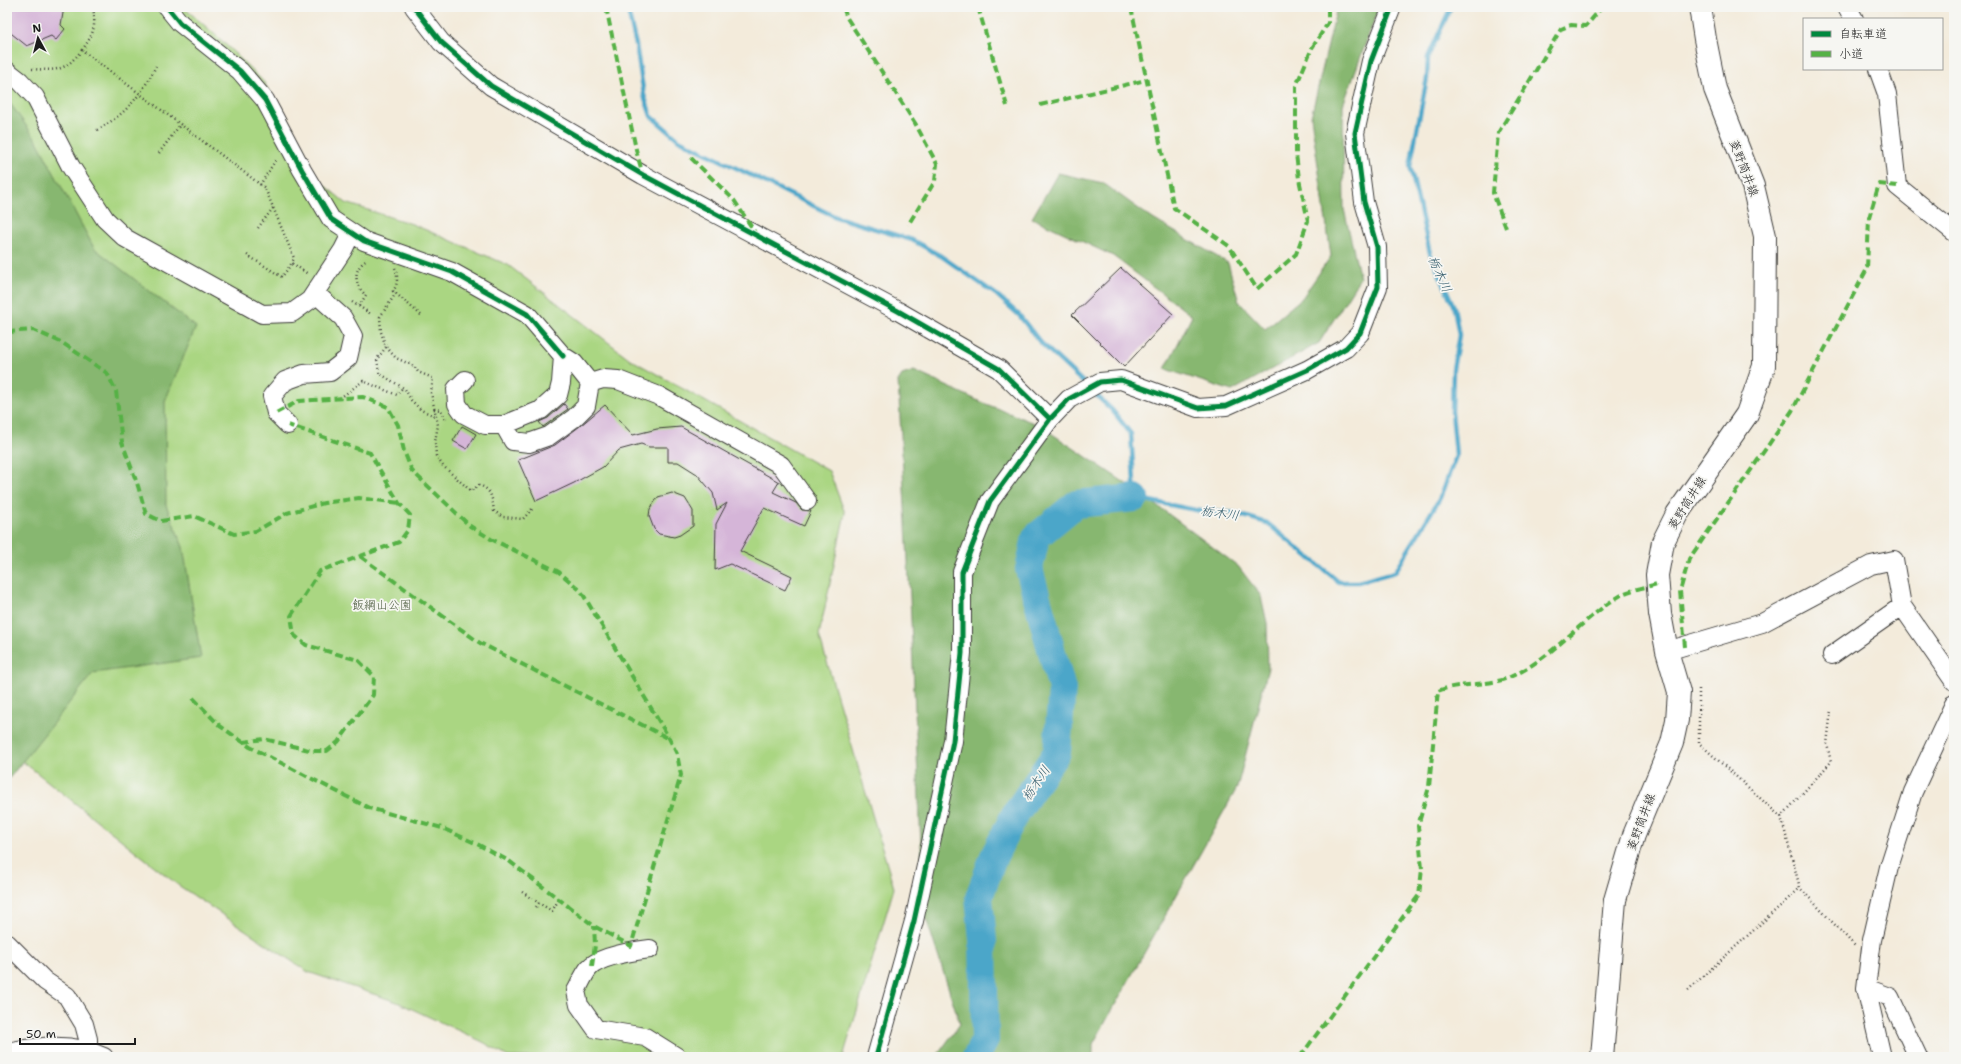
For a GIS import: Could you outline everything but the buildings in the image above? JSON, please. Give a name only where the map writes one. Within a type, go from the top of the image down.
[{"type":"main road","name":"菱野筒井線","points":[[1602,1057],[1615,900],[1634,835],[1672,742],[1677,720],[1678,692],[1667,650],[1660,614],[1656,575],[1664,542],[1677,514],[1747,414],[1764,366],[1765,236],[1753,186],[1715,89],[1700,7]]},
{"type":"street","points":[[167,7],[180,23],[240,71],[265,100],[302,170],[331,219],[351,234],[364,241],[452,272],[527,314],[563,356],[574,363],[590,383],[586,406],[574,418],[549,436],[529,443],[513,440],[504,425]]},
{"type":"street","points":[[414,7],[441,42],[492,86],[643,176],[898,311],[999,369],[1050,419]]},
{"type":"street","points":[[876,1057],[914,920],[953,741],[962,653],[962,572],[990,501],[1050,419],[1069,399],[1100,382],[1121,380],[1198,408],[1226,406],[1307,370],[1346,348],[1360,333],[1378,287],[1377,247],[1364,202],[1355,133],[1371,61],[1392,7]]},
{"type":"street","points":[[1847,7],[1853,18]]},
{"type":"street","points":[[1878,70],[1887,94],[1897,186],[1954,232]]},
{"type":"street","points":[[7,71],[20,81],[35,97],[71,167],[105,219],[125,238],[262,314],[292,312],[315,294],[343,250],[351,234]]},
{"type":"street","points":[[288,425],[276,413],[272,396],[285,381],[304,374],[330,372],[348,358],[353,336],[343,318],[315,294]]},
{"type":"street","points":[[465,380],[456,389],[457,404],[464,414],[485,426],[504,425],[541,410],[558,395],[561,383],[563,356]]},
{"type":"street","points":[[590,383],[603,379],[618,380],[659,396],[781,465],[807,501]]},
{"type":"street","points":[[1667,650],[1762,623],[1871,564],[1894,560],[1902,606],[1954,681]]},
{"type":"street","points":[[1832,655],[1902,606]]},
{"type":"street","points":[[1882,1057],[1866,988],[1872,940],[1889,867],[1913,792],[1954,704]]},
{"type":"street","points":[[7,943],[45,981],[67,996],[84,1024],[88,1039],[96,1054]]},
{"type":"street","points":[[650,949],[634,951],[609,958],[589,968],[576,990],[579,1005],[596,1029],[645,1037],[677,1057]]},
{"type":"street","points":[[1866,988],[1890,997],[1918,1057]]},
{"type":"street","points":[[7,1052],[53,1046],[96,1054]]},
{"type":"path","points":[[25,65],[31,69],[56,71],[72,63],[93,36],[94,17],[92,7]]},
{"type":"path","points":[[82,50],[265,188],[294,258],[282,277],[247,255]]},
{"type":"path","points":[[96,130],[118,117],[128,109],[140,94],[156,66]]},
{"type":"path","points":[[159,153],[180,124]]},
{"type":"path","points":[[260,185],[278,158],[274,155]]},
{"type":"path","points":[[258,228],[273,208]]},
{"type":"path","points":[[359,306],[366,295],[360,290],[356,274],[364,261],[372,258]]},
{"type":"path","points":[[292,263],[300,269]]},
{"type":"path","points":[[393,266],[397,280],[396,287],[393,290],[422,316]]},
{"type":"path","points":[[396,293],[380,317],[381,332],[386,347],[396,358],[414,366],[418,372],[433,378],[431,393],[435,417],[438,425],[435,442],[436,456],[462,484],[471,491],[479,485],[487,488],[492,496],[494,511],[502,517],[523,519],[533,508]]},
{"type":"path","points":[[386,347],[377,359],[379,372],[402,387],[421,410],[435,417]]},
{"type":"path","points":[[340,398],[363,381],[397,394],[402,387]]},
{"type":"path","points":[[1699,689],[1699,742],[1780,817],[1800,888],[1869,961]]},
{"type":"path","points":[[1780,817],[1831,762],[1827,744],[1831,710]]},
{"type":"path","points":[[1688,990],[1800,888]]},
{"type":"path","points":[[522,892],[552,911],[559,899]]},
{"type":"path","points":[[536,907],[539,903]]},
{"type":"green space","name":"飯綱山公園","points":[[7,7],[183,7],[217,36],[264,82],[319,181],[346,203],[412,224],[508,265],[630,359],[829,471],[845,513],[819,635],[894,888],[843,1057],[508,1057],[483,1042],[397,1002],[308,972],[178,885],[7,749]]},
{"type":"green space","points":[[1337,7],[1379,7],[1343,105],[1344,209],[1360,278],[1319,343],[1232,391],[1165,369],[1192,316],[1113,256],[1032,218],[1058,173],[1103,183],[1153,219],[1228,263],[1239,302],[1265,329],[1302,298],[1331,256],[1311,117]]},
{"type":"green space","points":[[7,99],[37,141],[94,248],[196,327],[165,401],[166,505],[183,547],[201,658],[93,673],[7,781]]},
{"type":"green space","points":[[914,371],[981,402],[1039,425],[1143,495],[1238,566],[1261,596],[1267,623],[1268,668],[1237,788],[1093,1044],[1093,1057],[936,1057],[960,1024],[924,912],[910,598],[898,381],[902,375]]},
{"type":"waterway","points":[[627,7],[636,45],[644,95],[651,116],[679,140],[836,217],[912,240],[941,256],[997,295],[1019,315],[1040,342],[1086,385]]},
{"type":"waterway","name":"栃木川","points":[[1093,392],[1112,410],[1131,434],[1135,498],[1201,511],[1234,513],[1267,523],[1339,582],[1358,582],[1395,572],[1440,498],[1456,456],[1452,412],[1453,369],[1459,335],[1454,307],[1430,253],[1410,166],[1427,78],[1428,57],[1451,7]]},
{"type":"waterway","name":"栃木川","points":[[976,1057],[985,1040],[983,940],[979,897],[994,856],[1014,816],[1057,752],[1062,689],[1029,569],[1036,537],[1076,504],[1135,498]]},
{"type":"marked path","points":[[606,7],[637,154],[643,175]]},
{"type":"marked path","points":[[843,7],[847,18],[915,123],[937,164],[935,181],[908,225]]},
{"type":"marked path","points":[[978,7],[1007,106]]},
{"type":"marked path","points":[[1131,7],[1174,208],[1229,246],[1257,289],[1296,254],[1308,221],[1299,179],[1296,154],[1296,86],[1312,48],[1328,23],[1328,7]]},
{"type":"marked path","points":[[1506,228],[1493,193],[1498,133],[1561,29],[1571,25],[1586,26],[1602,7]]},
{"type":"marked path","points":[[1040,105],[1146,80]]},
{"type":"marked path","points":[[691,158],[734,200],[756,234]]},
{"type":"marked path","points":[[1685,647],[1680,591],[1689,559],[1792,411],[1867,269],[1869,218],[1879,184],[1897,186]]},
{"type":"marked path","points":[[7,332],[33,330],[61,342],[107,373],[116,391],[122,442],[138,486],[146,514],[161,521],[194,516],[234,534],[256,531],[287,513],[324,503],[359,498],[399,503]]},
{"type":"marked path","points":[[193,698],[220,726],[250,747],[369,808],[442,828],[475,843],[509,861],[594,926],[631,946],[681,775],[677,754],[669,738],[581,591],[559,572],[491,539],[470,526],[412,471],[404,451],[398,425],[388,407],[363,397],[299,401],[276,413]]},
{"type":"marked path","points":[[243,742],[264,739],[313,751],[327,751],[338,742],[373,695],[374,676],[358,660],[306,645],[294,635],[291,616],[320,571],[399,542],[408,530],[410,515],[399,503],[370,453],[288,425]]},
{"type":"marked path","points":[[361,557],[480,643],[668,738]]},
{"type":"marked path","points":[[1300,1057],[1419,895],[1422,869],[1418,826],[1429,787],[1438,691],[1455,686],[1492,682],[1510,677],[1541,659],[1610,602],[1625,593],[1657,584]]},
{"type":"marked path","points":[[592,966],[595,945],[594,926]]},
{"type":"cycle path","points":[[167,7],[180,23],[240,71],[265,100],[302,170],[331,219],[364,241],[452,272],[527,314],[563,356]]},
{"type":"cycle path","points":[[414,7],[441,42],[491,86],[643,175],[898,311],[999,369],[1050,419]]},
{"type":"cycle path","points":[[876,1057],[914,921],[953,741],[962,653],[962,572],[990,501],[1050,419],[1069,399],[1100,382],[1121,380],[1198,408],[1226,406],[1307,370],[1346,348],[1360,333],[1378,287],[1377,247],[1364,202],[1355,133],[1371,61],[1392,7]]}]
